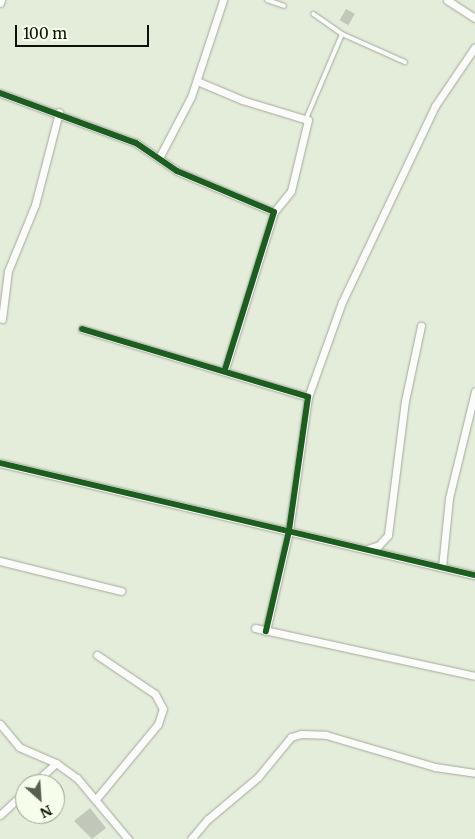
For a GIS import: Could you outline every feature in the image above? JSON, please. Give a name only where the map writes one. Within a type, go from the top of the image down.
[{"type":"street","points":[[160,156],[197,81],[223,0]]},
{"type":"street","points":[[447,0],[475,18]]},
{"type":"street","points":[[266,631],[289,531],[308,397],[342,302],[435,106],[475,47]]},
{"type":"street","points":[[197,81],[252,104],[306,119],[309,125],[291,190],[274,212],[224,370]]},
{"type":"street","points":[[0,93],[59,112],[160,156],[177,171],[274,212]]},
{"type":"street","points":[[2,319],[8,271],[35,205],[59,112]]},
{"type":"street","points":[[370,548],[388,536],[405,401],[421,326]]},
{"type":"street","points":[[82,328],[308,397]]},
{"type":"street","points":[[442,567],[449,498],[475,391]]},
{"type":"street","points":[[0,463],[289,531],[370,548],[475,575]]},
{"type":"street","points":[[0,561],[121,591]]},
{"type":"street","points":[[255,628],[475,676]]},
{"type":"street","points":[[96,799],[158,724],[163,709],[155,694],[98,655]]},
{"type":"street","points":[[0,724],[19,746],[56,763],[96,799],[128,839]]},
{"type":"street","points":[[191,839],[208,818],[258,777],[287,741],[301,734],[326,735],[434,767],[475,773]]},
{"type":"street","points":[[44,774],[56,763]]},
{"type":"street","points":[[0,815],[15,801]]},
{"type":"lane","points":[[267,0],[284,6]]},
{"type":"lane","points":[[312,14],[342,34],[405,62]]},
{"type":"lane","points":[[306,119],[342,34]]},
{"type":"building","points":[[346,9],[355,14],[348,25],[340,20]]},
{"type":"building","points":[[90,808],[106,828],[92,839],[74,821]]},
{"type":"cycle path","points":[[0,93],[136,143],[177,171],[274,212],[225,369]]},
{"type":"cycle path","points":[[82,329],[308,397],[289,531],[266,631]]},
{"type":"cycle path","points":[[0,463],[475,575]]}]
